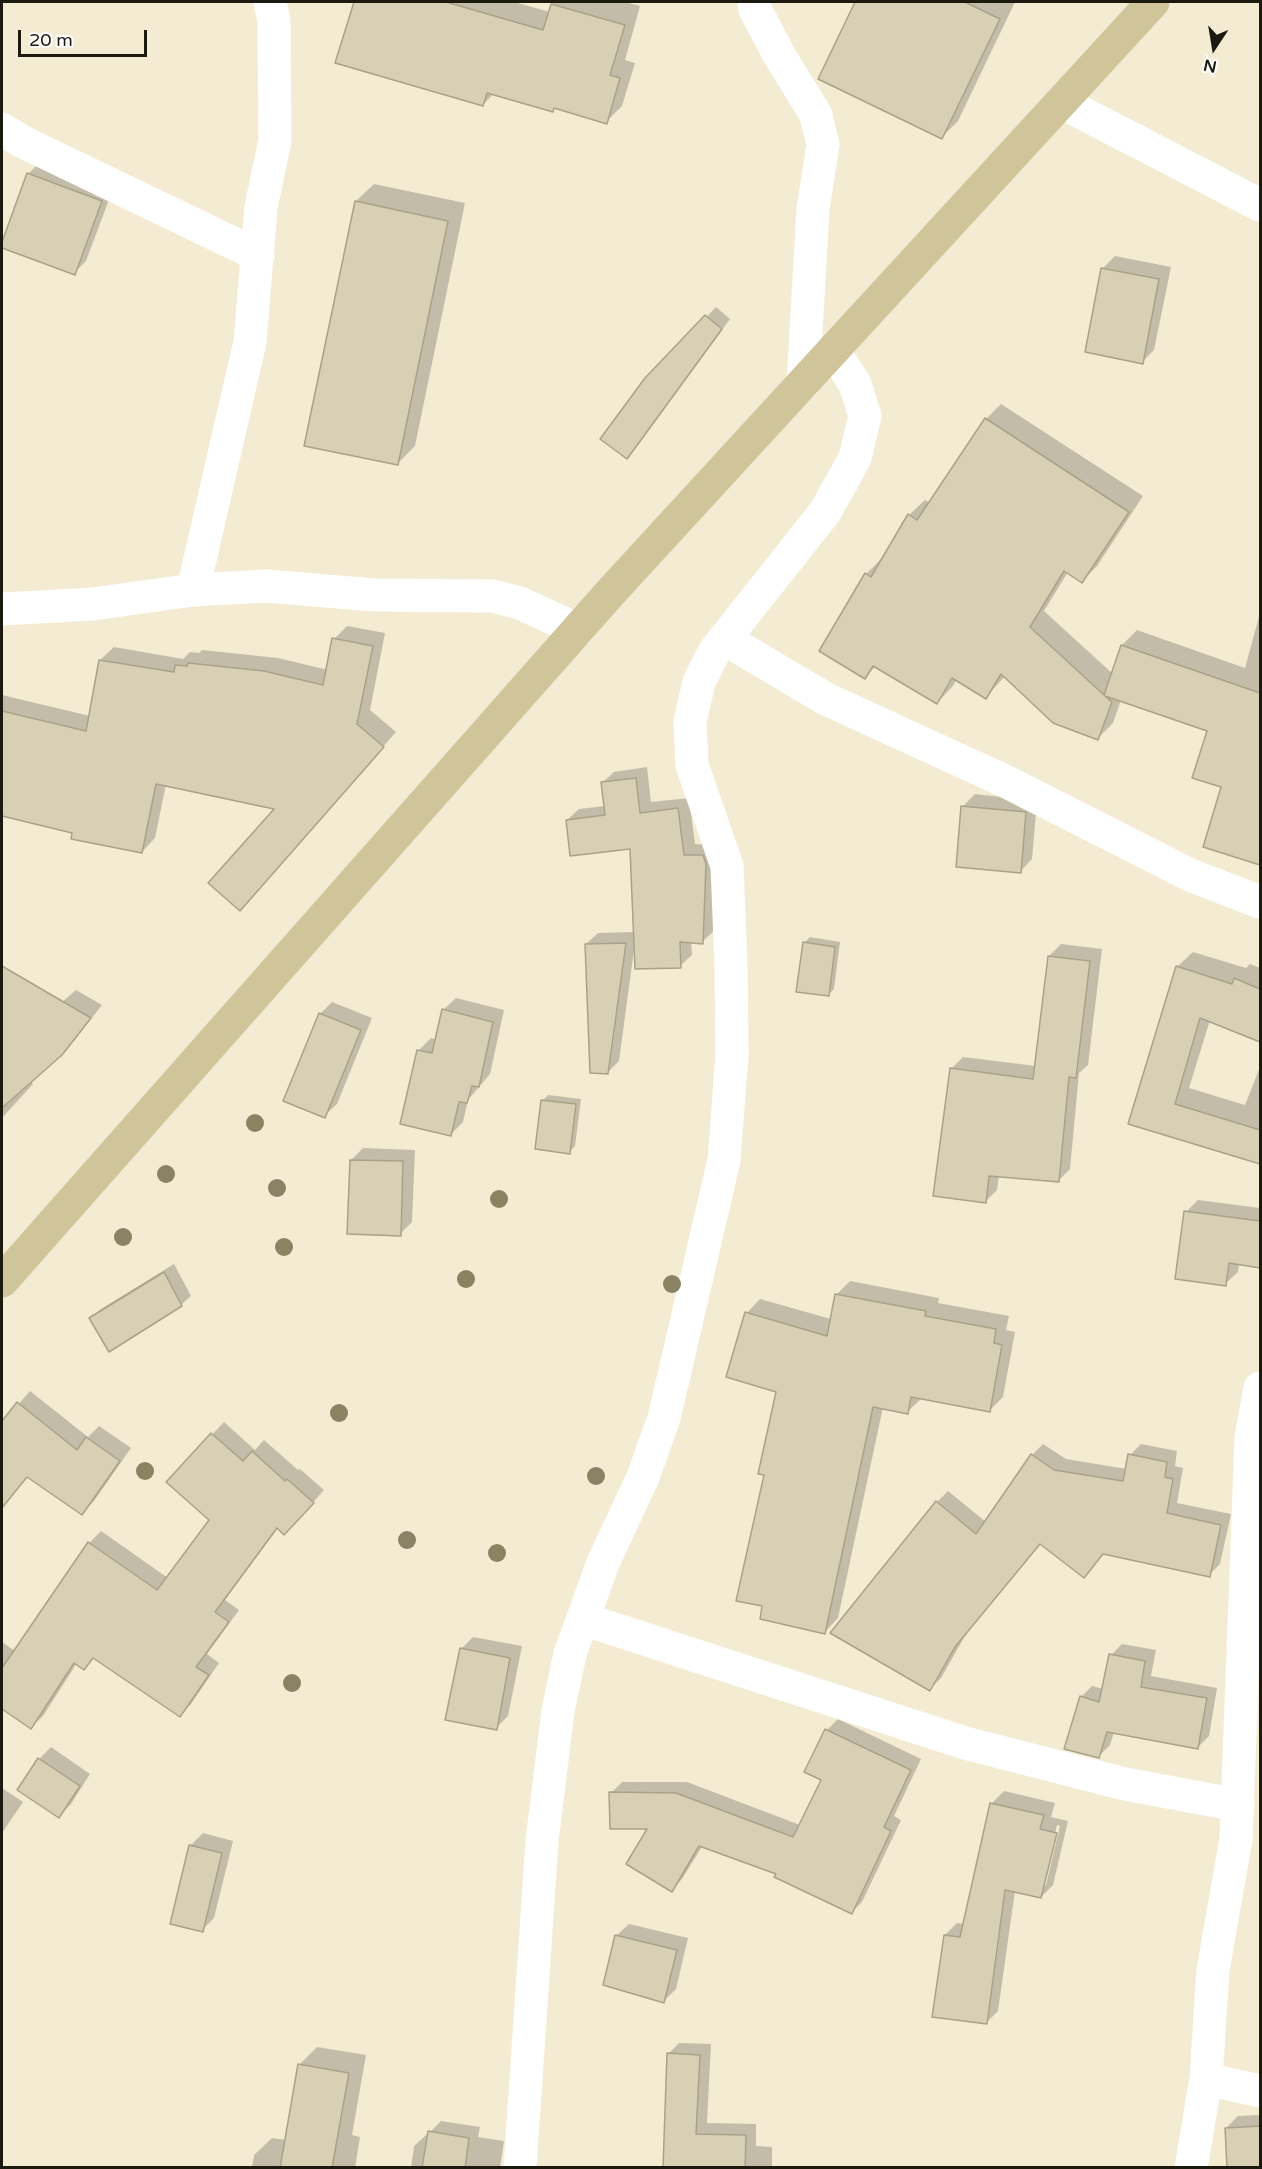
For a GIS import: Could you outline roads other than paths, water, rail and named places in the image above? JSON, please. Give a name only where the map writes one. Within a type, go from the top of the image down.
[{"type":"main road","points":[[2,1281],[578,630],[1153,2]]},
{"type":"street","points":[[193,590],[250,342],[261,207],[275,141],[274,21],[270,2]]},
{"type":"street","points":[[754,2],[755,9],[778,53],[816,115],[823,145],[813,209],[803,384]]},
{"type":"street","points":[[1061,102],[1260,205]]},
{"type":"street","points":[[2,129],[23,142],[258,255]]},
{"type":"street","points":[[520,2168],[542,1841],[558,1711],[570,1654],[583,1618],[603,1563],[643,1477],[664,1418],[724,1160],[732,1055],[727,866],[692,765],[690,722],[699,682],[714,652],[825,512],[855,458],[865,416],[855,384],[833,351]]},
{"type":"street","points":[[2,609],[93,604],[193,590],[266,586],[375,595],[492,596],[520,603],[578,630]]},
{"type":"street","points":[[725,639],[826,699],[1005,781],[1190,875],[1260,902]]},
{"type":"street","points":[[1191,2168],[1206,2079],[1213,1970],[1248,1839],[1238,1805],[1251,1438],[1260,1388]]},
{"type":"street","points":[[583,1618],[965,1743],[1125,1784],[1238,1805]]},
{"type":"street","points":[[1206,2079],[1260,2091]]}]
